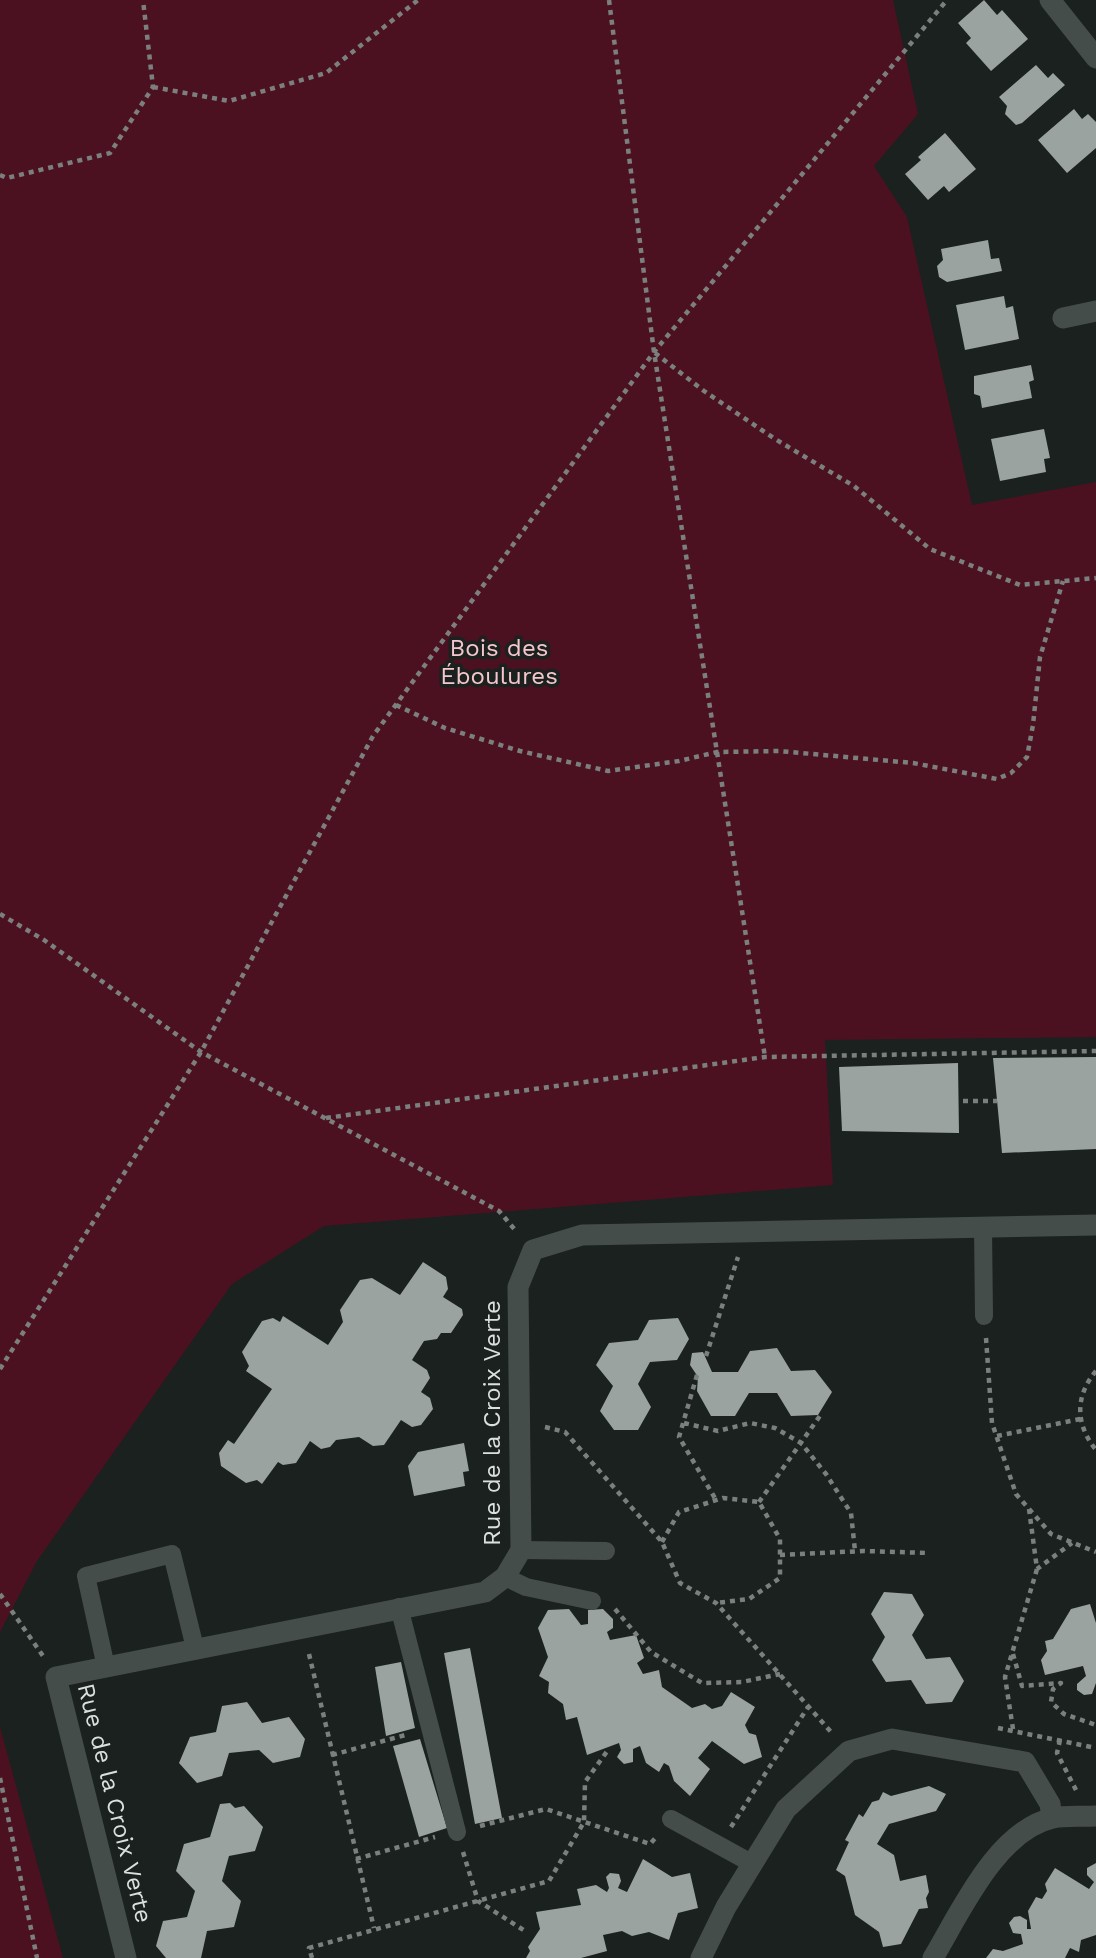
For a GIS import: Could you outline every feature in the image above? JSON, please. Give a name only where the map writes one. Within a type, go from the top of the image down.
[{"type":"street","points":[[1050,0],[1096,58]]},
{"type":"street","points":[[1063,318],[1096,311]]},
{"type":"street","points":[[533,1250],[582,1235],[1096,1225]]},
{"type":"street","name":"Rue de la Croix Verte","points":[[126,1958],[57,1677],[302,1626],[485,1592],[506,1577],[521,1550],[518,1287],[533,1250]]},
{"type":"street","points":[[701,1958],[726,1908],[786,1809],[849,1751],[892,1739],[1025,1762],[1051,1804],[1052,1818]]},
{"type":"street","points":[[933,1958],[983,1874],[1020,1833],[1052,1818],[1093,1816]]},
{"type":"lane","points":[[984,1227],[984,1316]]},
{"type":"lane","points":[[521,1550],[606,1551]]},
{"type":"lane","points":[[106,1667],[86,1576],[172,1554],[195,1648]]},
{"type":"lane","points":[[506,1577],[526,1587],[593,1601]]},
{"type":"lane","points":[[399,1607],[457,1832]]},
{"type":"lane","points":[[671,1819],[753,1864]]},
{"type":"path","points":[[0,175],[7,178],[110,153],[153,88],[143,0]]},
{"type":"path","points":[[153,88],[229,101],[326,73],[418,0]]},
{"type":"path","points":[[608,0],[654,352],[765,1057]]},
{"type":"path","points":[[0,1369],[201,1052],[373,736],[654,352],[947,0]]},
{"type":"path","points":[[654,352],[704,391],[775,439],[854,486],[930,549],[1020,585],[1096,578]]},
{"type":"path","points":[[396,705],[445,728],[520,751],[608,771],[680,761],[717,751],[779,751],[862,756],[997,779],[1011,774],[1027,757],[1040,657],[1063,581]]},
{"type":"path","points":[[0,914],[44,940],[201,1052],[499,1211],[533,1250]]},
{"type":"path","points":[[326,1118],[765,1057],[1096,1051]]},
{"type":"path","points":[[963,1101],[997,1101]]},
{"type":"path","points":[[706,1356],[746,1231]]},
{"type":"path","points":[[984,1316],[992,1423],[1016,1494],[1051,1534],[1096,1552]]},
{"type":"path","points":[[1096,1371],[1085,1385],[1079,1402],[1080,1419],[1086,1437],[1096,1450]]},
{"type":"path","points":[[696,1375],[679,1437],[716,1500]]},
{"type":"path","points":[[758,1502],[822,1413]]},
{"type":"path","points":[[996,1436],[1080,1419]]},
{"type":"path","points":[[520,1422],[565,1432],[662,1542],[680,1583],[716,1603],[849,1751]]},
{"type":"path","points":[[684,1423],[718,1431],[750,1423],[775,1428],[801,1443],[826,1474],[851,1513],[855,1551]]},
{"type":"path","points":[[662,1542],[679,1512],[723,1498],[758,1502]]},
{"type":"path","points":[[716,1603],[749,1599],[780,1578],[780,1539],[758,1502]]},
{"type":"path","points":[[1013,1729],[1005,1677],[1037,1569],[1029,1508]]},
{"type":"path","points":[[1037,1569],[1072,1543]]},
{"type":"path","points":[[780,1555],[855,1551],[929,1553]]},
{"type":"path","points":[[0,1594],[13,1608],[57,1677]]},
{"type":"path","points":[[593,1601],[609,1602],[651,1652],[702,1683],[742,1682],[780,1674]]},
{"type":"path","points":[[302,1626],[374,1928]]},
{"type":"path","points":[[1012,1651],[1022,1686],[1061,1683],[1053,1689],[1051,1702],[1064,1714],[1096,1725]]},
{"type":"path","points":[[719,1845],[808,1707]]},
{"type":"path","points":[[332,1755],[430,1729]]},
{"type":"path","points":[[1060,1740],[1057,1753],[1093,1816]]},
{"type":"path","points":[[312,1958],[309,1948],[549,1881],[584,1822],[585,1782],[608,1750]]},
{"type":"path","points":[[0,1778],[37,1958]]},
{"type":"path","points":[[356,1858],[546,1810],[650,1844],[671,1819]]},
{"type":"path","points":[[457,1832],[478,1900],[525,1931]]},
{"type":"green space","name":"Bois des Éboulures","points":[[0,0],[893,0],[918,114],[874,166],[907,217],[972,505],[1096,482],[1096,1037],[825,1040],[833,1185],[324,1226],[232,1284],[37,1561],[0,1632]]},
{"type":"green space","points":[[0,1727],[63,1958],[0,1958]]},
{"type":"building","points":[[984,0],[997,15],[1002,10],[1028,39],[991,71],[966,43],[971,38],[958,23]]},
{"type":"building","points":[[1036,65],[1048,78],[1053,73],[1065,85],[1022,123],[1016,125],[1005,114],[1007,106],[999,97]]},
{"type":"building","points":[[1074,109],[1082,119],[1088,114],[1096,122],[1096,148],[1067,173],[1038,140]]},
{"type":"building","points":[[945,133],[976,169],[949,192],[944,186],[928,200],[905,174],[921,160],[918,157]]},
{"type":"building","points":[[988,240],[991,259],[999,258],[1002,271],[947,282],[939,277],[937,266],[943,260],[941,249]]},
{"type":"building","points":[[1004,296],[1006,308],[1013,306],[1019,339],[965,350],[956,305]]},
{"type":"building","points":[[1031,365],[1034,380],[1029,382],[1032,398],[982,408],[980,396],[974,394],[974,376]]},
{"type":"building","points":[[1044,429],[1050,458],[1044,459],[1046,472],[1000,481],[991,439]]},
{"type":"building","points":[[1096,1057],[1096,1149],[1002,1153],[993,1058]]},
{"type":"building","points":[[958,1063],[959,1133],[842,1131],[839,1067]]},
{"type":"building","points":[[423,1262],[446,1277],[448,1289],[443,1297],[462,1309],[463,1315],[451,1333],[441,1333],[437,1339],[424,1341],[412,1360],[427,1370],[430,1378],[421,1392],[430,1398],[433,1409],[421,1425],[412,1427],[401,1420],[384,1445],[373,1446],[359,1437],[336,1440],[330,1447],[321,1449],[310,1441],[296,1463],[283,1465],[278,1462],[262,1484],[257,1480],[246,1483],[221,1466],[219,1453],[228,1440],[234,1444],[272,1389],[246,1371],[249,1366],[242,1352],[262,1321],[273,1318],[280,1322],[283,1316],[328,1345],[343,1322],[340,1310],[360,1280],[372,1278],[400,1295]]},
{"type":"building","points":[[678,1318],[689,1339],[677,1360],[650,1362],[638,1384],[651,1407],[638,1430],[614,1430],[600,1411],[613,1386],[596,1365],[609,1343],[638,1340],[649,1320]]},
{"type":"building","points":[[777,1348],[791,1371],[815,1370],[832,1392],[818,1415],[791,1416],[777,1393],[749,1393],[735,1416],[711,1416],[697,1391],[698,1377],[690,1365],[692,1353],[703,1352],[712,1372],[738,1372],[750,1351]]},
{"type":"building","points":[[464,1443],[469,1471],[463,1472],[465,1486],[414,1496],[408,1466],[418,1452]]},
{"type":"building","points":[[884,1592],[912,1594],[924,1615],[912,1635],[926,1659],[950,1657],[964,1681],[952,1702],[926,1704],[911,1680],[886,1682],[872,1660],[885,1637],[871,1614]]},
{"type":"building","points":[[1090,1604],[1096,1623],[1096,1683],[1092,1694],[1084,1695],[1077,1690],[1077,1684],[1086,1676],[1083,1666],[1045,1675],[1041,1660],[1047,1651],[1045,1641],[1053,1639],[1071,1609]]},
{"type":"building","points":[[569,1609],[581,1625],[588,1624],[588,1610],[603,1609],[613,1619],[613,1628],[607,1632],[610,1640],[636,1635],[644,1658],[637,1663],[643,1674],[659,1670],[662,1687],[692,1708],[705,1704],[712,1709],[722,1706],[731,1692],[755,1707],[745,1725],[749,1733],[756,1735],[762,1757],[744,1764],[712,1741],[698,1758],[710,1769],[690,1796],[674,1781],[669,1766],[664,1763],[659,1772],[646,1763],[640,1746],[633,1749],[633,1762],[624,1764],[617,1757],[621,1750],[619,1743],[587,1755],[577,1717],[566,1720],[563,1704],[548,1693],[549,1682],[539,1676],[548,1657],[538,1628],[548,1610]]},
{"type":"building","points":[[470,1648],[502,1818],[475,1824],[444,1653]]},
{"type":"building","points":[[401,1662],[415,1728],[386,1736],[375,1667]]},
{"type":"building","points":[[247,1702],[262,1723],[289,1717],[305,1739],[300,1757],[273,1763],[259,1750],[229,1753],[222,1776],[197,1783],[179,1763],[190,1737],[216,1732],[222,1706]]},
{"type":"building","points":[[420,1739],[447,1828],[419,1837],[393,1746]]},
{"type":"building","points":[[929,1786],[946,1794],[936,1811],[889,1824],[877,1844],[894,1855],[900,1881],[926,1875],[929,1892],[926,1898],[928,1908],[919,1909],[901,1944],[883,1947],[879,1932],[855,1915],[845,1876],[836,1870],[849,1842],[845,1840],[859,1814],[863,1817],[872,1802],[879,1800],[883,1792],[891,1796]]},
{"type":"building","points":[[230,1803],[235,1808],[244,1806],[263,1827],[255,1851],[229,1856],[222,1881],[241,1901],[234,1927],[207,1931],[201,1958],[166,1958],[156,1946],[163,1921],[187,1917],[195,1891],[176,1871],[184,1844],[210,1837],[220,1804]]},
{"type":"building","points":[[643,1859],[672,1877],[690,1873],[698,1908],[678,1913],[669,1940],[649,1932],[632,1936],[622,1931],[603,1935],[607,1951],[581,1958],[526,1958],[530,1951],[528,1947],[540,1929],[536,1912],[581,1905],[577,1889],[596,1885],[607,1892],[609,1888],[606,1877],[610,1873],[619,1874],[621,1881],[618,1888],[627,1892]]},
{"type":"building","points":[[1096,1863],[1096,1935],[1081,1940],[1079,1952],[1070,1948],[1065,1958],[986,1958],[993,1949],[1003,1951],[1023,1944],[1021,1934],[1013,1933],[1009,1923],[1014,1917],[1020,1916],[1027,1920],[1027,1929],[1031,1929],[1028,1911],[1036,1897],[1042,1899],[1047,1891],[1045,1884],[1055,1868],[1089,1889],[1094,1882],[1087,1875],[1087,1868]]}]
